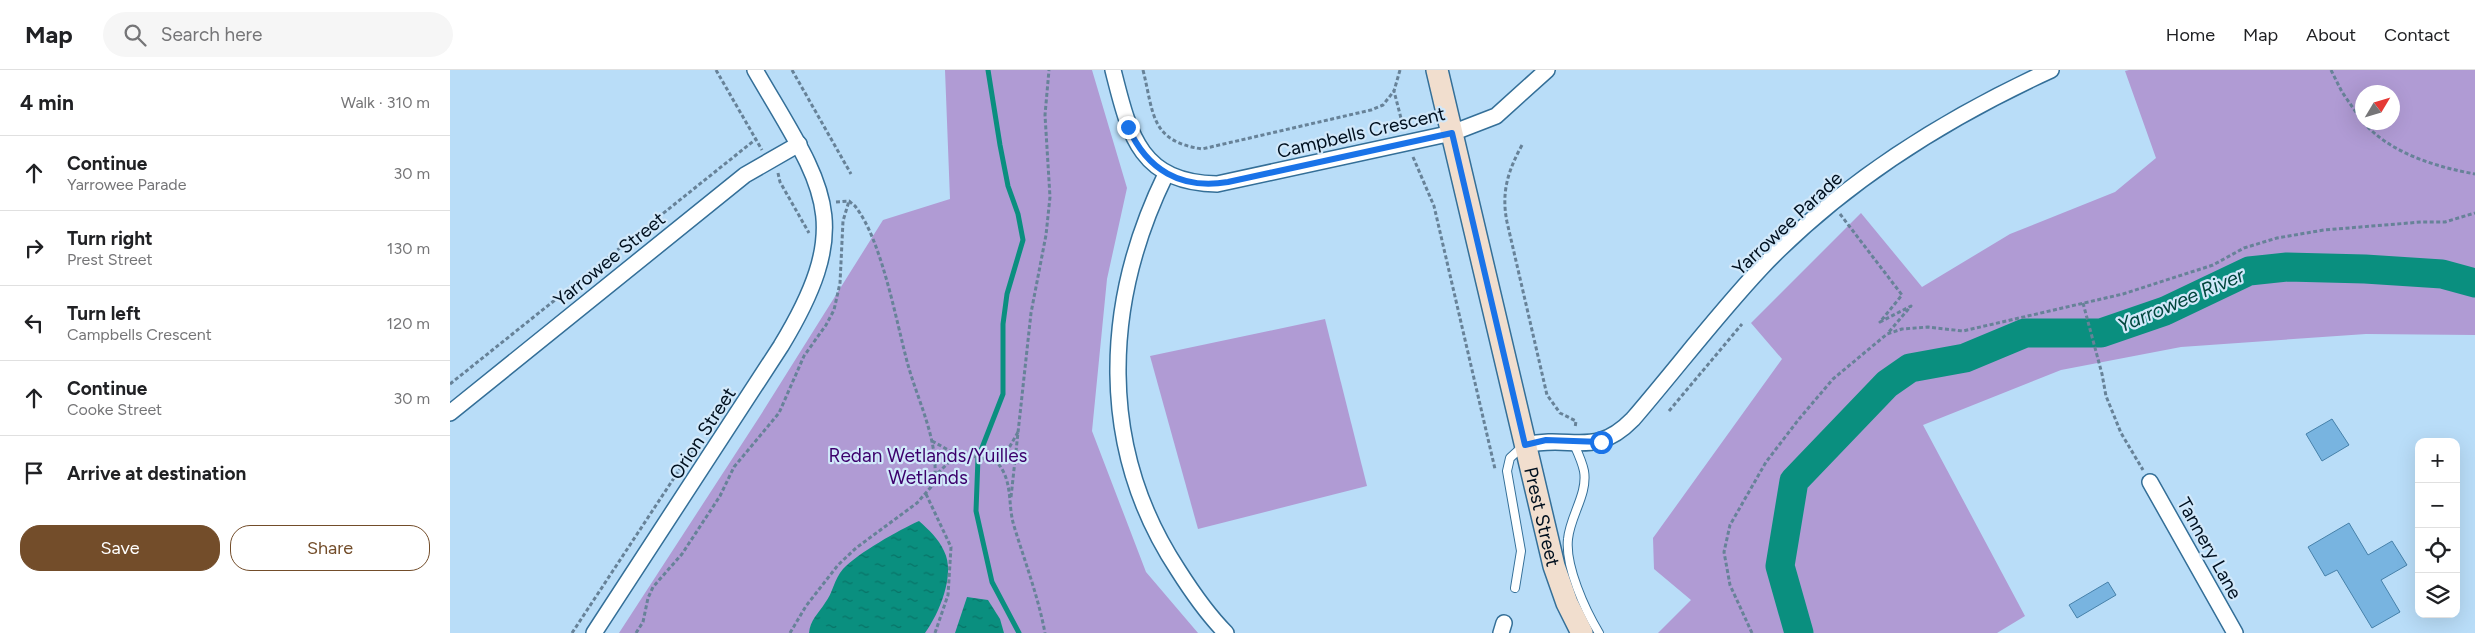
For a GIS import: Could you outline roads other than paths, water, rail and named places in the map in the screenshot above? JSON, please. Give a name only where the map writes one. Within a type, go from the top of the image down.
[{"type":"main road","name":"Prest Street","points":[[1437,70],[1554,566],[1569,609],[1582,633]]},
{"type":"street","name":"Orion Street","points":[[594,633],[714,453],[795,323],[814,283],[825,245],[823,202],[814,174],[799,144],[755,70]]},
{"type":"street","points":[[1113,70],[1128,127],[1136,145],[1149,161],[1166,174],[1150,209],[1126,283],[1118,342],[1117,378],[1121,423],[1137,488],[1160,542],[1197,598],[1226,633]]},
{"type":"street","name":"Campbells Crescent","points":[[1166,174],[1194,183],[1217,184],[1452,133],[1496,116],[1547,70]]},
{"type":"street","name":"Yarrowee Parade","points":[[1525,445],[1546,440],[1573,442],[1602,441],[1615,435],[1627,425],[1762,268],[1832,204],[1877,169],[1956,118],[2036,73],[2051,70]]},
{"type":"street","name":"Yarrowee Street","points":[[450,413],[746,175],[799,144]]},
{"type":"street","name":"Tannery Lane","points":[[2150,482],[2235,633]]},
{"type":"lane","points":[[1573,442],[1584,469],[1585,483],[1568,534],[1568,552],[1581,602],[1600,633]]},
{"type":"lane","points":[[1515,588],[1521,551],[1507,471],[1510,458],[1525,445]]},
{"type":"water","points":[[919,521],[933,534],[942,546],[947,560],[948,571],[947,582],[940,605],[925,633],[809,633],[813,621],[828,599],[843,569],[868,549]]},
{"type":"water","points":[[967,597],[988,600],[1000,619],[1004,633],[955,633]]},
{"type":"waterway","points":[[988,70],[1008,186],[1018,214],[1023,240],[1007,294],[1003,324],[1003,394],[978,458],[976,511],[992,582],[1019,633]]},
{"type":"waterway","name":"Yarrowee River","points":[[1799,633],[1780,566],[1794,481],[1887,384],[1910,368],[1965,358],[2025,333],[2101,333],[2165,311],[2249,271],[2287,267],[2365,269],[2442,274],[2475,283]]},
{"type":"park label","name":"Redan Wetlands/Yuilles Wetlands","points":[[928,466]]}]
